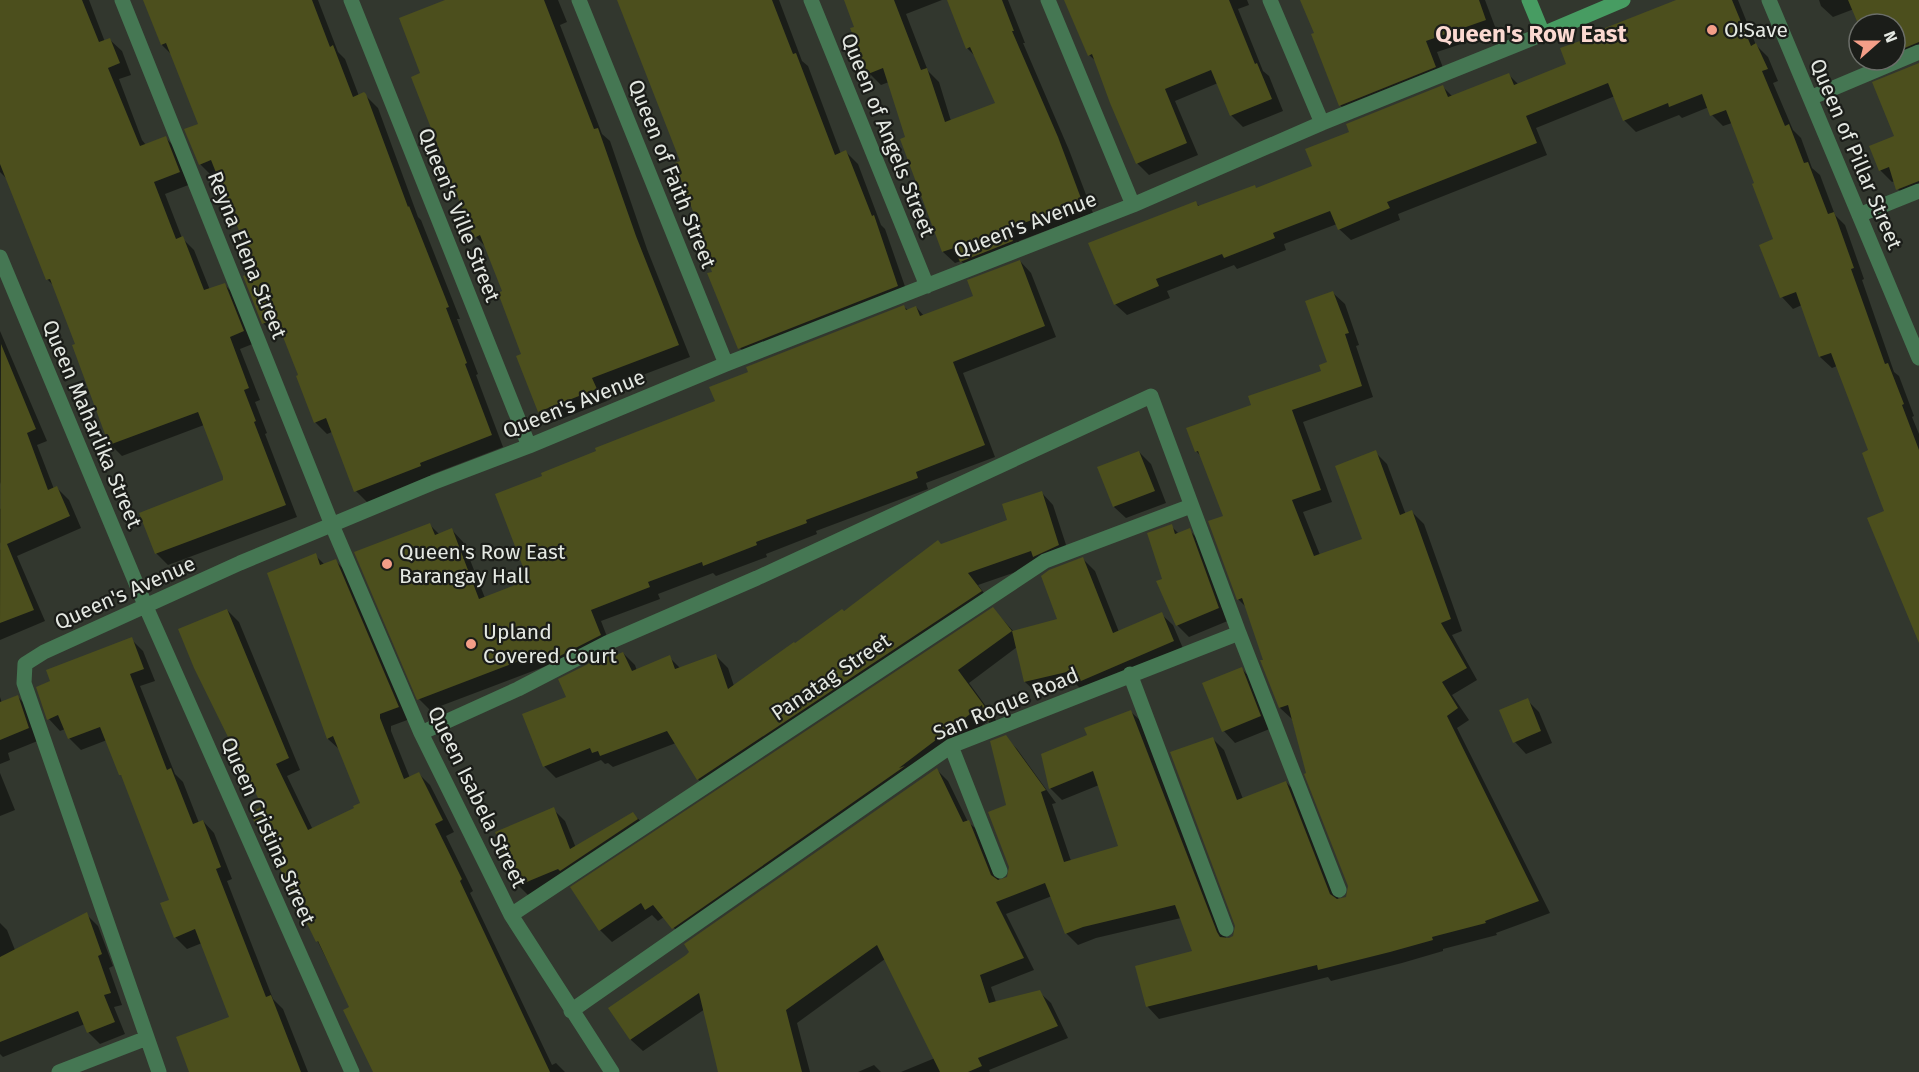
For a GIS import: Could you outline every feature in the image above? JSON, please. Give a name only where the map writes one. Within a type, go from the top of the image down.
[{"type":"street","name":"Reyna Elena Street","points":[[122,0],[332,525]]},
{"type":"street","name":"Queen's Ville Street","points":[[351,0],[529,446]]},
{"type":"street","name":"Queen of Faith Street","points":[[579,0],[726,364]]},
{"type":"street","name":"Queen of Angels Street","points":[[811,0],[927,286]]},
{"type":"street","points":[[1048,0],[1133,205]]},
{"type":"street","points":[[1270,0],[1322,123]]},
{"type":"street","points":[[1529,0],[1543,34]]},
{"type":"street","name":"Queen's Avenue","points":[[159,1072],[24,684],[25,664],[44,652],[240,563],[432,483],[529,446],[726,364],[1133,205],[1322,123],[1623,0]]},
{"type":"street","name":"Queen of Pillar Street","points":[[1769,0],[1918,351]]},
{"type":"street","points":[[1810,98],[1919,52]]},
{"type":"street","points":[[1859,215],[1919,192]]},
{"type":"street","name":"Queen Maharlika Street","points":[[0,257],[146,607]]},
{"type":"street","points":[[421,732],[518,689],[607,643],[768,573],[1151,396],[1239,633],[1339,890]]},
{"type":"street","name":"Panatag Street","points":[[511,915],[1045,561],[1191,506]]},
{"type":"street","name":"Queen Isabela Street","points":[[332,525],[421,732],[511,915],[612,1072]]},
{"type":"street","name":"Queen Cristina Street","points":[[146,607],[352,1072]]},
{"type":"street","name":"San Roque Road","points":[[571,1011],[951,746],[1239,633]]},
{"type":"street","points":[[1130,674],[1226,929]]},
{"type":"street","points":[[951,746],[1000,871]]},
{"type":"street","points":[[59,1072],[147,1038]]},
{"type":"building","points":[[0,0],[82,0],[99,42],[110,38],[120,63],[108,68],[140,146],[166,136],[180,172],[154,182],[176,239],[183,236],[204,290],[225,283],[244,331],[230,337],[249,388],[244,390],[286,505],[155,554],[139,513],[223,480],[223,477],[198,412],[109,445],[50,279],[46,280],[0,164]]},
{"type":"building","points":[[143,0],[312,0],[330,47],[333,45],[353,97],[364,92],[366,94],[408,207],[449,307],[446,308],[492,435],[354,492],[326,418],[314,423],[276,319],[262,324],[243,276],[255,271],[211,160],[199,165],[184,129],[198,124],[166,43],[161,45]]},
{"type":"building","points":[[445,0],[544,0],[594,129],[598,128],[636,236],[679,345],[592,378],[597,389],[538,412],[516,356],[521,354],[498,293],[502,291],[480,235],[474,238],[411,77],[420,73],[399,18]]},
{"type":"building","points":[[617,0],[772,0],[793,54],[796,53],[835,155],[846,150],[872,216],[874,215],[898,286],[738,349],[707,273],[712,272],[675,163],[680,161]]},
{"type":"building","points":[[844,0],[894,0],[921,70],[927,68],[945,122],[995,103],[970,47],[966,49],[947,0],[1002,0],[1014,31],[1012,31],[1058,137],[1082,201],[1008,229],[1013,241],[960,262],[954,248],[942,252],[900,139],[905,137],[883,68],[868,74],[850,28],[854,27]]},
{"type":"building","points":[[1064,0],[1229,0],[1272,99],[1230,116],[1211,70],[1165,89],[1187,143],[1136,164],[1092,54],[1088,56]]},
{"type":"building","points":[[1300,0],[1479,0],[1486,20],[1426,41],[1436,67],[1339,106]]},
{"type":"building","points":[[1676,0],[1732,0],[1751,46],[1756,43],[1768,69],[1762,71],[1785,126],[1789,124],[1804,163],[1808,162],[1828,214],[1834,212],[1854,268],[1851,269],[1885,364],[1888,363],[1904,404],[1902,405],[1919,450],[1919,643],[1867,518],[1884,511],[1862,453],[1868,450],[1831,353],[1819,357],[1796,292],[1780,298],[1759,245],[1773,239],[1752,184],[1754,183],[1726,110],[1710,116],[1702,94],[1669,107],[1668,103],[1623,121],[1608,83],[1526,116],[1537,143],[1387,202],[1390,208],[1338,230],[1330,211],[1273,233],[1275,238],[1224,258],[1222,254],[1156,279],[1159,286],[1114,305],[1088,243],[1196,201],[1198,206],[1255,185],[1256,188],[1312,166],[1305,149],[1349,132],[1346,124],[1443,85],[1448,97],[1509,73],[1514,85],[1566,64],[1560,48],[1597,35],[1595,32]]},
{"type":"building","points":[[1848,0],[1919,0],[1919,42],[1907,47],[1907,12],[1853,12]]},
{"type":"building","points":[[1919,63],[1919,181],[1896,190],[1889,167],[1879,171],[1869,146],[1894,136],[1872,82],[1897,72],[1907,72],[1907,68]]},
{"type":"building","points":[[1020,260],[1045,326],[953,362],[985,445],[916,472],[918,478],[806,520],[807,523],[756,542],[757,545],[703,566],[702,562],[648,582],[650,587],[591,610],[601,635],[550,661],[545,651],[417,700],[354,552],[430,523],[435,535],[452,528],[479,599],[528,580],[495,494],[542,476],[541,473],[596,451],[595,448],[715,401],[709,387],[748,372],[746,367],[904,305],[906,310],[916,306],[920,316],[973,296],[967,280]]},
{"type":"building","points":[[1333,291],[1349,333],[1345,334],[1362,386],[1292,410],[1321,490],[1292,500],[1314,556],[1362,539],[1335,466],[1376,450],[1400,515],[1412,510],[1451,619],[1441,623],[1467,668],[1442,682],[1458,708],[1447,716],[1539,901],[1485,921],[1486,923],[1432,937],[1433,940],[1390,952],[1318,970],[1317,965],[1146,1007],[1135,966],[1192,951],[1175,905],[1083,927],[1065,934],[1045,883],[996,902],[1024,958],[980,975],[989,1003],[1040,990],[1058,1026],[978,1058],[982,1066],[968,1072],[940,1072],[877,945],[786,1010],[802,1072],[718,1072],[699,993],[630,1040],[608,1008],[686,955],[689,952],[684,944],[937,768],[963,822],[969,820],[991,875],[998,880],[1007,877],[1009,867],[988,812],[1006,805],[990,741],[1006,735],[1046,790],[1041,792],[1064,862],[1118,846],[1093,771],[1049,789],[1041,754],[1087,735],[1084,728],[1131,710],[1220,937],[1233,936],[1235,926],[1170,752],[1213,737],[1237,800],[1286,781],[1330,894],[1337,899],[1346,897],[1348,886],[1304,774],[1306,773],[1288,705],[1279,708],[1260,660],[1263,660],[1242,598],[1237,600],[1208,521],[1223,516],[1198,451],[1195,452],[1186,428],[1251,405],[1248,396],[1321,371],[1319,365],[1327,362],[1305,301]]},
{"type":"building","points":[[1,344],[36,429],[27,433],[48,490],[57,486],[70,516],[7,544],[34,610],[0,623]]},
{"type":"building","points":[[1139,451],[1155,491],[1113,507],[1097,467]]},
{"type":"building","points":[[1042,491],[1059,545],[1033,557],[1031,551],[968,573],[982,591],[697,780],[667,731],[600,756],[598,751],[592,753],[590,748],[543,767],[522,714],[566,697],[558,679],[608,654],[609,658],[623,652],[632,671],[670,655],[675,669],[716,654],[728,689],[842,609],[844,611],[938,540],[941,544],[1007,520],[1002,504]]},
{"type":"building","points":[[1172,524],[1175,534],[1190,528],[1219,608],[1176,626],[1156,581],[1162,579],[1147,533]]},
{"type":"building","points":[[316,553],[320,565],[336,559],[399,707],[380,714],[380,718],[404,779],[419,772],[443,820],[435,824],[550,1072],[373,1072],[343,1010],[349,1007],[318,941],[316,942],[267,842],[264,843],[250,813],[262,806],[194,668],[178,629],[227,609],[289,758],[276,764],[308,830],[354,808],[353,806],[360,803],[333,736],[327,739],[267,573]]},
{"type":"building","points":[[1083,557],[1113,633],[1162,612],[1174,641],[1074,684],[1071,671],[1024,682],[1012,631],[1057,619],[1041,576],[1049,570]]},
{"type":"building","points":[[993,607],[1012,631],[958,670],[994,719],[986,722],[982,705],[899,768],[905,766],[672,929],[653,905],[645,910],[641,903],[599,931],[570,887]]},
{"type":"building","points":[[132,637],[144,669],[130,674],[167,770],[171,768],[193,824],[203,820],[221,867],[216,869],[266,997],[271,995],[301,1072],[189,1072],[176,1037],[229,1017],[195,929],[174,938],[160,903],[169,900],[100,727],[68,739],[58,715],[47,720],[36,687],[50,681],[46,670]]},
{"type":"building","points":[[1242,667],[1261,716],[1222,732],[1202,683]]},
{"type":"building","points":[[18,695],[29,728],[0,740],[0,702]]},
{"type":"building","points":[[1528,698],[1541,731],[1513,743],[1499,710]]},
{"type":"building","points":[[554,807],[570,849],[633,812],[638,819],[560,871],[558,869],[517,886],[495,832]]},
{"type":"building","points":[[87,912],[102,954],[98,956],[111,993],[104,995],[115,1022],[87,1033],[78,1011],[0,1042],[0,957]]},
{"type":"place","name":"O!Save","points":[[1712,30]]},
{"type":"place","name":"Queen's Row East Barangay Hall","points":[[387,564]]},
{"type":"place","name":"Upland Covered Court","points":[[471,644]]},
{"type":"district","name":"Queen's Row East","points":[[1531,34]]}]
